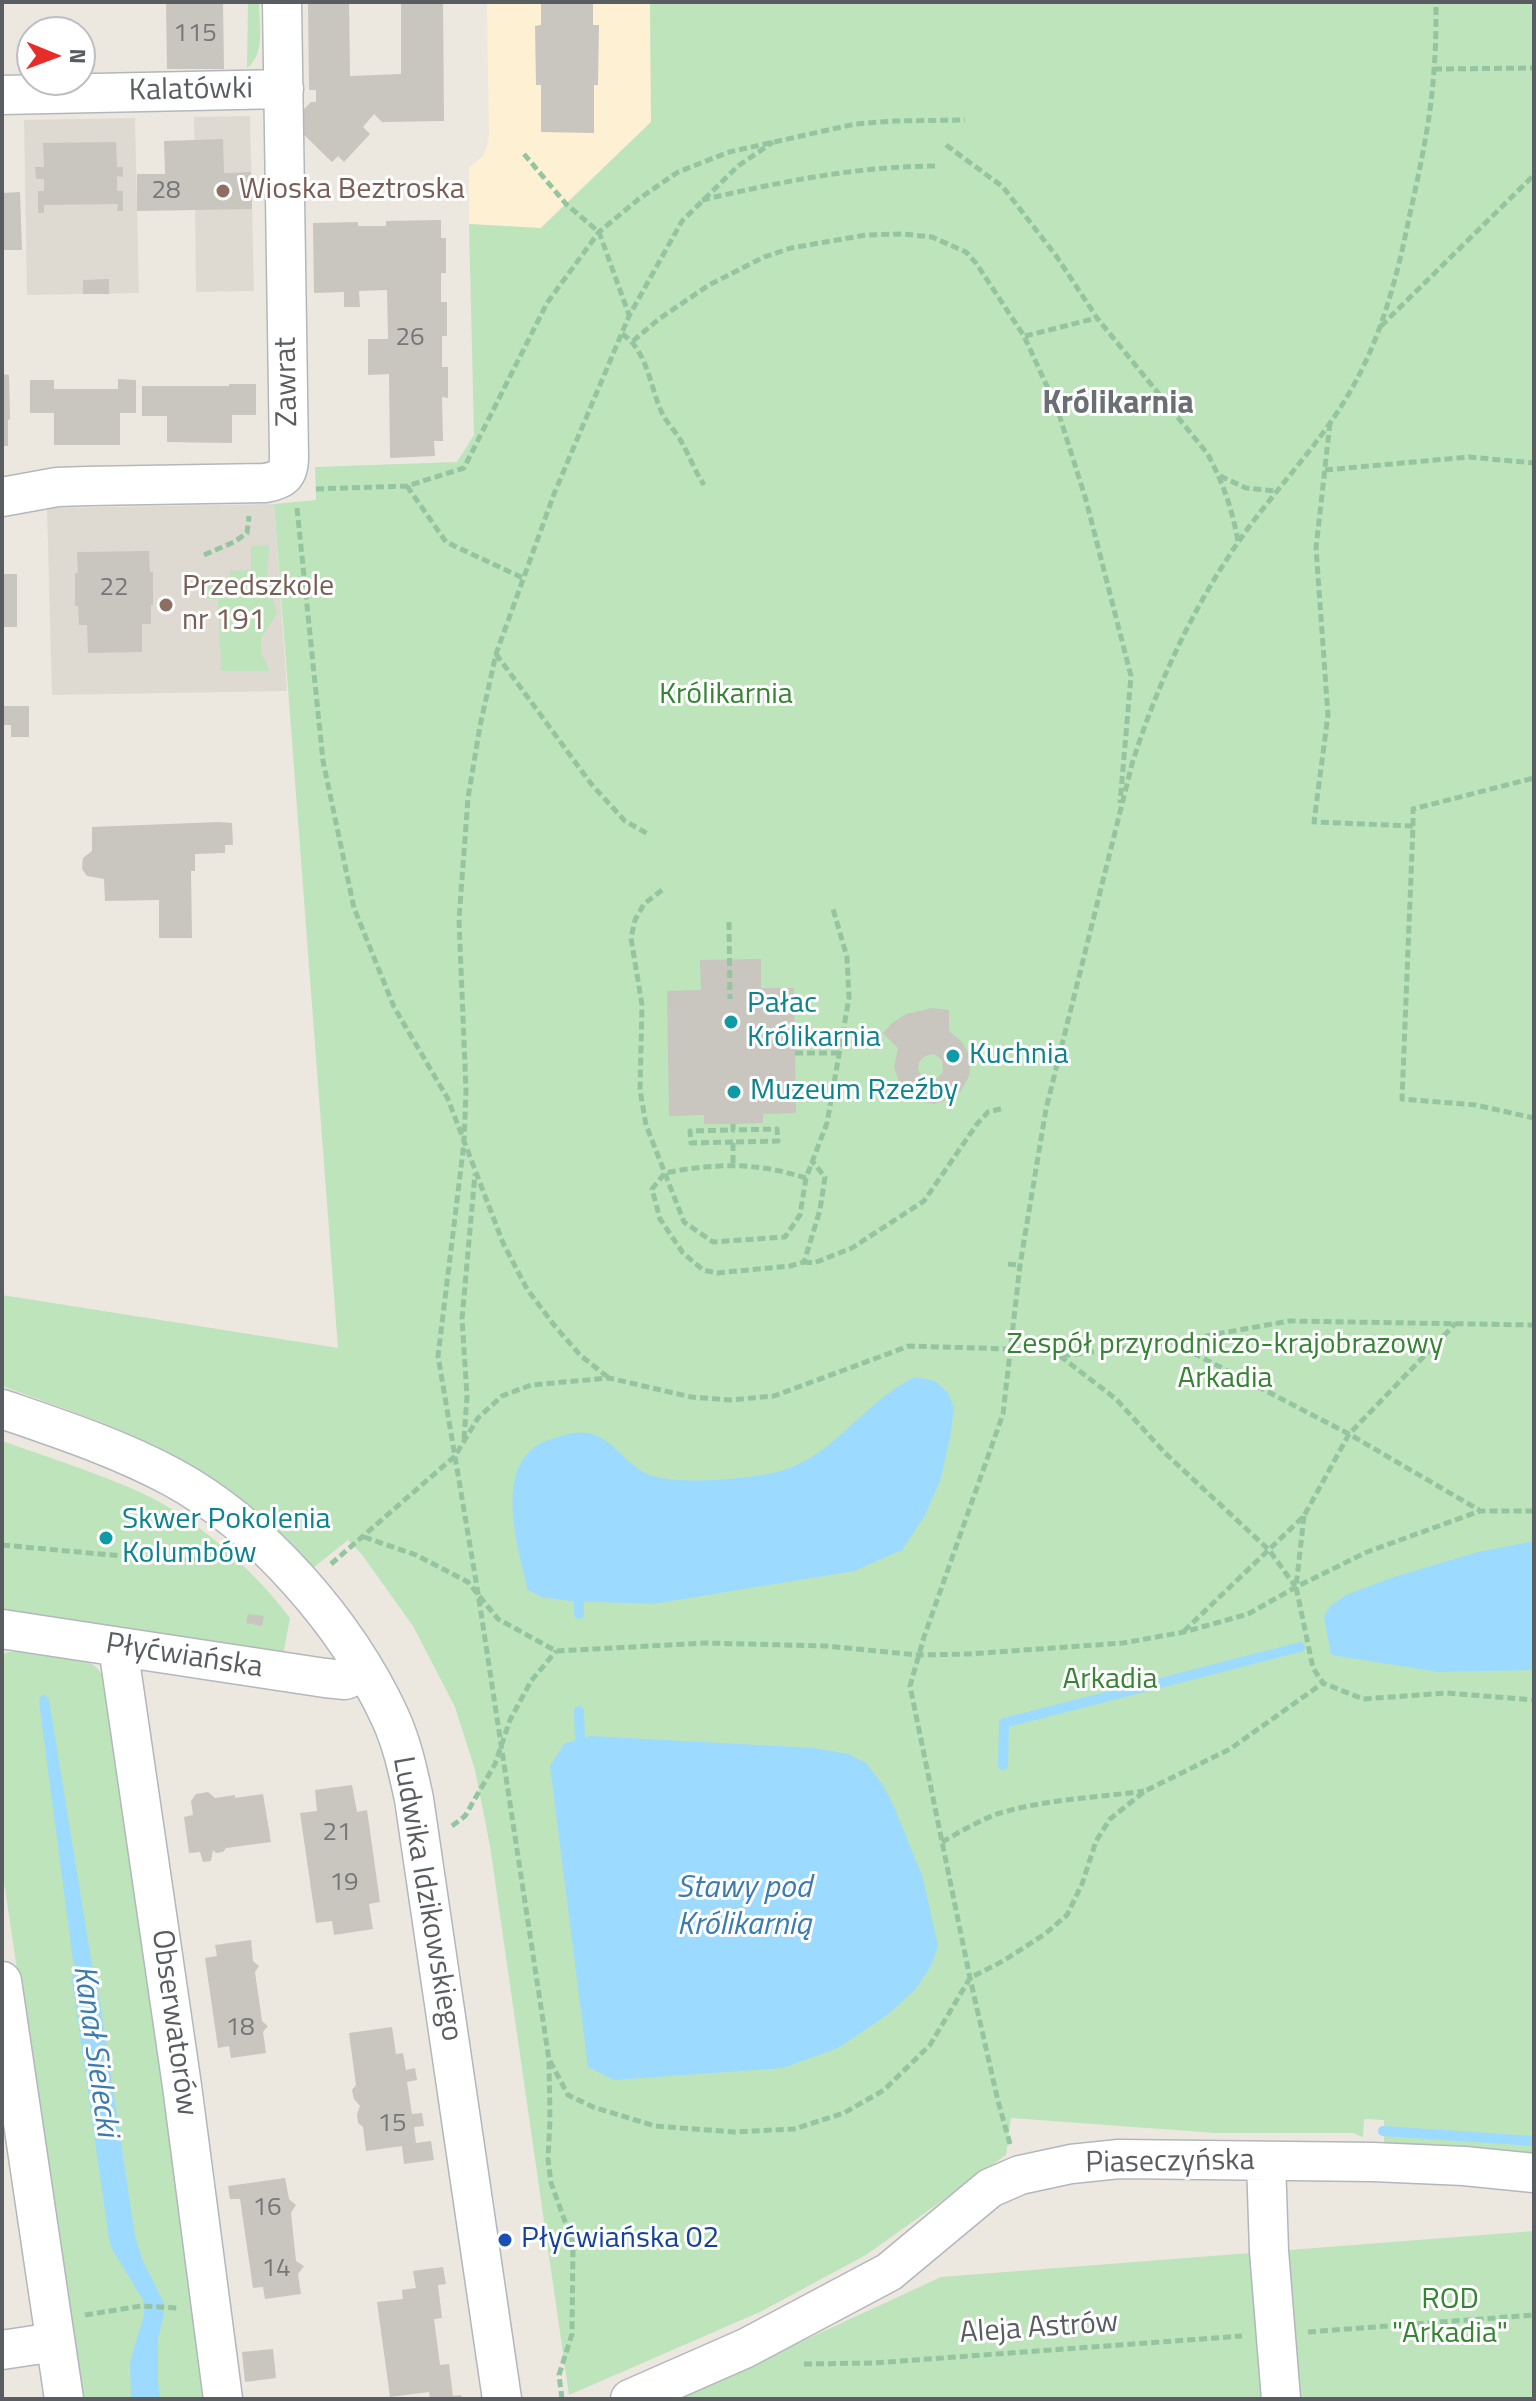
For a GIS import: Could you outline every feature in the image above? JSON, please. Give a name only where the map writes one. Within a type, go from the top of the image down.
[{"type":"street","name":"Zawrat","points":[[2,497],[57,487],[265,483],[285,476],[289,457],[282,2]]},
{"type":"street","name":"Kalatówki","points":[[2,95],[284,89]]},
{"type":"street","name":"Ludwika Idzikowskiego","points":[[2,1409],[129,1456],[173,1478],[216,1505],[262,1544],[305,1587],[341,1634],[390,1718],[404,1755],[414,1799],[502,2399]]},
{"type":"street","name":"Płyćwiańska","points":[[2,1629],[325,1678],[345,1680],[365,1672]]},
{"type":"street","name":"Obserwatorów","points":[[118,1647],[223,2399]]},
{"type":"street","points":[[2,1981],[64,2399]]},
{"type":"street","name":"Piaseczyńska","points":[[630,2399],[746,2348],[889,2272],[990,2188],[1020,2175],[1071,2164],[1119,2159],[1464,2166],[1534,2173]]},
{"type":"street","points":[[1266,2161],[1269,2251],[1281,2399]]},
{"type":"street","points":[[2,2350],[55,2342]]},
{"type":"path","points":[[1020,2175],[998,2101],[970,1978],[910,1686],[918,1655],[1003,1414],[1020,1265],[1046,1109],[1118,817],[1147,719],[1163,678],[1203,600],[1238,542],[1330,423],[1358,379],[1379,327],[1390,299],[1423,156],[1434,69],[1436,2]]},
{"type":"path","points":[[1434,69],[1534,68]]},
{"type":"path","points":[[316,489],[407,486],[464,468],[547,303],[599,232],[678,172],[729,152],[855,124],[965,120]]},
{"type":"path","points":[[562,2399],[559,2375],[572,2334],[573,2243],[551,2183],[548,2159],[549,2060],[478,1593],[438,1356],[464,1143],[466,1091],[459,919],[468,798],[496,654],[554,494],[629,316],[682,221],[738,166],[773,142]]},
{"type":"path","points":[[946,145],[1003,187],[1057,257],[1097,318],[1207,453],[1228,498],[1238,542]]},
{"type":"path","points":[[524,154],[566,204],[599,232],[629,316]]},
{"type":"path","points":[[701,201],[857,169],[937,166]]},
{"type":"path","points":[[1379,327],[1534,175]]},
{"type":"path","points":[[633,341],[709,285],[764,257],[822,242],[866,235],[902,234],[932,237],[966,252],[1024,336],[1062,423],[1086,500],[1131,676],[1118,817]]},
{"type":"path","points":[[1024,336],[1097,318]]},
{"type":"path","points":[[622,333],[633,341],[642,356],[665,418],[704,485]]},
{"type":"path","points":[[1330,423],[1316,548],[1328,715],[1314,822],[1413,826]]},
{"type":"path","points":[[1325,470],[1469,457],[1534,463]]},
{"type":"path","points":[[1220,476],[1246,488],[1276,491]]},
{"type":"path","points":[[407,486],[446,542],[523,578]]},
{"type":"path","points":[[296,499],[323,761],[354,908],[394,1007],[448,1099],[503,1243],[527,1289],[580,1355],[609,1378]]},
{"type":"path","points":[[204,555],[247,533],[249,515],[237,515]]},
{"type":"path","points":[[496,654],[592,785],[625,821],[648,834]]},
{"type":"path","points":[[1534,778],[1413,809],[1402,1099],[1476,1105],[1534,1118]]},
{"type":"path","points":[[662,890],[644,904],[635,920],[631,938],[642,1005],[640,1090],[646,1125],[684,1222],[713,1242],[785,1237],[800,1215],[806,1178],[827,1123],[849,998],[847,957],[833,909]]},
{"type":"path","points":[[729,922],[730,999]]},
{"type":"path","points":[[795,1053],[838,1053]]},
{"type":"path","points":[[806,1178],[777,1169],[733,1164],[665,1173],[652,1189],[660,1219],[683,1253],[703,1270],[717,1273],[814,1263],[852,1248],[924,1201],[977,1124],[988,1112],[1004,1108]]},
{"type":"path","points":[[733,1127],[777,1129],[778,1141],[733,1142],[691,1143],[690,1131],[733,1127]]},
{"type":"path","points":[[733,1142],[733,1164]]},
{"type":"path","points":[[804,1262],[820,1210],[825,1177],[812,1161]]},
{"type":"path","points":[[464,1440],[467,1396],[462,1319],[475,1172]]},
{"type":"path","points":[[1008,1264],[1020,1265]]},
{"type":"path","points":[[330,1565],[455,1456],[478,1418],[502,1396],[531,1385],[609,1378],[691,1397],[730,1400],[774,1396],[909,1346],[1009,1349],[1060,1356],[1172,1342],[1289,1321],[1534,1325]]},
{"type":"path","points":[[1184,1632],[1304,1516],[1349,1434],[1457,1322]]},
{"type":"path","points":[[1172,1342],[1349,1434],[1480,1511]]},
{"type":"path","points":[[1060,1356],[1116,1399],[1165,1453],[1269,1550],[1296,1587]]},
{"type":"path","points":[[364,1537],[416,1555],[468,1582],[498,1619],[556,1651],[706,1643],[826,1646],[918,1655],[1079,1648],[1184,1632],[1248,1614],[1367,1552],[1480,1511],[1534,1511]]},
{"type":"path","points":[[1304,1516],[1296,1587],[1313,1668],[1323,1683],[1363,1699],[1447,1693],[1534,1700]]},
{"type":"path","points":[[2,1545],[166,1560],[235,1559]]},
{"type":"path","points":[[441,1834],[465,1816],[495,1764],[510,1720],[531,1681],[556,1651]]},
{"type":"path","points":[[549,2060],[568,2095],[593,2107],[655,2126],[734,2132],[794,2129],[844,2113],[884,2090],[930,2045],[970,1978],[1045,1934],[1067,1915],[1082,1884],[1096,1841],[1110,1819],[1145,1791],[1230,1749],[1323,1683]]},
{"type":"path","points":[[942,1842],[971,1825],[1029,1805],[1145,1791]]},
{"type":"path","points":[[141,2306],[164,2308]]},
{"type":"path","name":"Aleja Astrów","points":[[804,2364],[874,2363],[1534,2315]]},
{"type":"shaded area","points":[[487,2],[650,2],[651,122],[540,228],[469,224],[469,168],[483,156],[489,134]]},
{"type":"shaded area","name":"Wioska Beztroska","points":[[250,116],[254,291],[196,292],[194,117]]},
{"type":"shaded area","points":[[135,118],[139,293],[27,295],[24,120]]},
{"type":"shaded area","name":"Przedszkole nr 191","points":[[274,504],[287,691],[52,695],[47,508]]},
{"type":"green space","points":[[248,2],[259,2],[260,38],[257,55],[247,68]]},
{"type":"green space","name":"Arkadia","points":[[650,2],[1534,2],[1534,2153],[1453,2154],[1384,2143],[1384,2120],[1364,2119],[1363,2137],[1353,2133],[1216,2133],[1011,2118],[1006,2155],[866,2255],[760,2312],[569,2395],[490,1846],[475,1770],[455,1707],[413,1626],[348,1540],[313,1568],[243,1501],[179,1459],[111,1427],[2,1386],[2,1295],[338,1348],[274,504],[316,500],[315,467],[457,462],[474,435],[469,224],[541,228],[651,122]]},
{"type":"green space","points":[[269,545],[267,579],[277,613],[261,638],[261,655],[269,671],[221,671],[218,599],[208,599],[208,581],[229,581],[230,571],[251,570],[251,546]]},
{"type":"green space","name":"Skwer Pokolenia Kolumbów","points":[[2,1441],[146,1495],[186,1518],[243,1565],[290,1618],[280,1657],[2,1616]]},
{"type":"green space","points":[[26,1651],[73,1657],[90,1663],[101,1673],[109,1697],[205,2399],[81,2399],[2,1869],[2,1655]]},
{"type":"green space","name":"ROD \"Arkadia\"","points":[[1534,2231],[1534,2399],[677,2399],[941,2277]]},
{"type":"water","points":[[915,1377],[935,1381],[948,1393],[954,1408],[940,1481],[924,1517],[902,1550],[854,1571],[653,1604],[570,1601],[542,1597],[528,1590],[518,1550],[513,1504],[514,1482],[521,1463],[533,1449],[565,1435],[588,1433],[606,1441],[644,1472],[666,1479],[699,1480],[768,1474],[801,1463],[818,1453],[880,1400]]},
{"type":"water","points":[[1534,1541],[1534,1670],[1439,1672],[1331,1655],[1324,1617],[1330,1606],[1346,1595],[1478,1552]]},
{"type":"water","name":"Kanał Sielecki","points":[[44,1694],[49,1700],[97,1982],[135,2236],[142,2259],[164,2303],[158,2339],[160,2399],[131,2399],[130,2362],[144,2315],[143,2300],[109,2239],[71,1983],[74,1968],[39,1702]]},
{"type":"water","name":"Stawy pod Królikarnią","points":[[590,1736],[814,1748],[848,1754],[866,1763],[883,1785],[895,1809],[923,1878],[938,1946],[932,1964],[915,1990],[887,2015],[838,2048],[783,2068],[614,2080],[588,2067],[550,1766],[564,1744]]},
{"type":"building","points":[[166,2],[223,2],[224,69],[167,69]]},
{"type":"building","points":[[308,2],[349,2],[350,76],[401,74],[401,2],[443,2],[444,121],[382,122],[374,114],[363,127],[370,134],[344,162],[338,156],[332,162],[300,131],[300,113],[311,102],[316,102],[316,90],[309,90]]},
{"type":"building","points":[[541,2],[593,2],[593,25],[599,25],[594,133],[541,132],[541,85],[536,85],[535,26],[541,25]]},
{"type":"building","points":[[223,139],[224,173],[251,172],[252,209],[137,211],[137,174],[165,174],[164,141]]},
{"type":"building","points":[[116,142],[117,167],[123,167],[123,177],[117,176],[117,191],[123,191],[123,211],[117,211],[118,204],[44,205],[44,213],[38,213],[38,191],[44,191],[44,179],[36,179],[35,167],[44,167],[43,143]]},
{"type":"building","points":[[20,192],[22,250],[2,250],[2,193]]},
{"type":"building","points":[[441,220],[441,238],[446,238],[446,273],[441,273],[441,302],[447,302],[447,336],[442,336],[442,367],[448,367],[448,398],[442,397],[443,441],[434,441],[435,456],[390,458],[389,374],[368,375],[368,339],[388,339],[387,290],[359,291],[360,307],[344,307],[344,292],[314,293],[313,223],[358,222],[358,226],[386,226],[386,221]]},
{"type":"building","points":[[109,279],[109,294],[83,294],[83,280]]},
{"type":"building","points":[[2,374],[9,375],[8,446],[2,446]]},
{"type":"building","points":[[118,379],[136,380],[136,413],[120,413],[120,445],[54,445],[54,413],[30,413],[30,380],[54,380],[54,389],[118,389]]},
{"type":"building","points":[[256,384],[256,415],[232,415],[232,443],[167,442],[167,416],[142,416],[142,386]]},
{"type":"building","points":[[149,551],[150,572],[153,572],[153,605],[151,624],[142,624],[142,652],[88,653],[87,625],[79,625],[78,606],[75,606],[77,552]]},
{"type":"building","points":[[2,574],[17,574],[17,627],[2,627]]},
{"type":"building","points":[[2,706],[29,706],[29,737],[11,737],[11,725],[2,725]]},
{"type":"building","points":[[232,823],[233,845],[225,845],[225,853],[195,854],[195,871],[191,871],[192,938],[159,938],[159,900],[105,901],[104,879],[87,876],[82,869],[83,858],[92,851],[92,827]]},
{"type":"building","name":"Pałac Królikarnia","points":[[761,959],[761,988],[794,988],[796,1113],[763,1114],[763,1123],[733,1124],[704,1124],[704,1115],[669,1116],[667,991],[701,990],[700,960]]},
{"type":"building","name":"Kuchnia","points":[[932,1008],[949,1010],[949,1031],[962,1042],[969,1054],[970,1064],[969,1076],[961,1091],[949,1099],[935,1104],[918,1101],[901,1088],[894,1067],[898,1048],[883,1033],[906,1014]],"holes":[[[934,1054],[942,1060],[943,1072],[936,1079],[927,1080],[921,1075],[919,1062],[925,1056]]]},
{"type":"building","points":[[248,1614],[264,1616],[262,1626],[246,1623]]},
{"type":"building","points":[[352,1785],[357,1812],[367,1810],[380,1902],[369,1904],[373,1929],[334,1935],[332,1921],[316,1923],[300,1813],[317,1811],[315,1790]]},
{"type":"building","points":[[208,1792],[215,1798],[263,1794],[271,1842],[226,1848],[216,1853],[213,1850],[211,1861],[203,1862],[200,1852],[189,1853],[184,1817],[193,1815],[191,1801],[196,1794]]},
{"type":"building","points":[[251,1940],[253,1961],[259,1966],[255,1972],[262,2021],[268,2026],[263,2032],[266,2053],[231,2058],[229,2046],[218,2048],[205,1958],[217,1956],[215,1945]]},
{"type":"building","points":[[392,2027],[396,2054],[403,2053],[406,2070],[415,2068],[417,2080],[407,2082],[412,2114],[422,2113],[424,2126],[414,2127],[416,2143],[431,2141],[434,2160],[404,2164],[402,2146],[366,2151],[363,2127],[358,2123],[360,2106],[352,2090],[356,2085],[349,2033]]},
{"type":"building","points":[[285,2178],[289,2199],[296,2205],[291,2213],[296,2261],[304,2266],[298,2274],[301,2294],[265,2299],[263,2287],[253,2288],[240,2199],[230,2199],[228,2186]]},
{"type":"building","points":[[443,2267],[446,2284],[438,2285],[442,2318],[434,2319],[440,2365],[449,2364],[453,2396],[461,2395],[462,2399],[430,2399],[429,2392],[390,2397],[377,2302],[403,2299],[402,2290],[416,2288],[413,2271]]},
{"type":"building","points":[[273,2349],[276,2378],[245,2382],[242,2352]]},
{"type":"waterway","points":[[579,1601],[579,1614]]},
{"type":"waterway","points":[[1003,1765],[1004,1723],[1300,1647]]},
{"type":"waterway","points":[[579,1711],[580,1739]]},
{"type":"waterway","points":[[1383,2131],[1534,2141]]},
{"type":"place","name":"Wioska Beztroska","points":[[223,191]]},
{"type":"place","name":"Przedszkole nr 191","points":[[166,605]]},
{"type":"place","name":"Pałac Królikarnia","points":[[731,1022]]},
{"type":"place","name":"Kuchnia","points":[[953,1056]]},
{"type":"place","name":"Muzeum Rzeźby","points":[[734,1092]]},
{"type":"place","name":"Skwer Pokolenia Kolumbów","points":[[106,1538]]},
{"type":"place","name":"Płyćwiańska 02","points":[[505,2240]]},
{"type":"district","name":"Królikarnia","points":[[1118,405]]},
{"type":"park label","name":"Zespół przyrodniczo-krajobrazowy Arkadia","points":[[1225,1363]]}]
